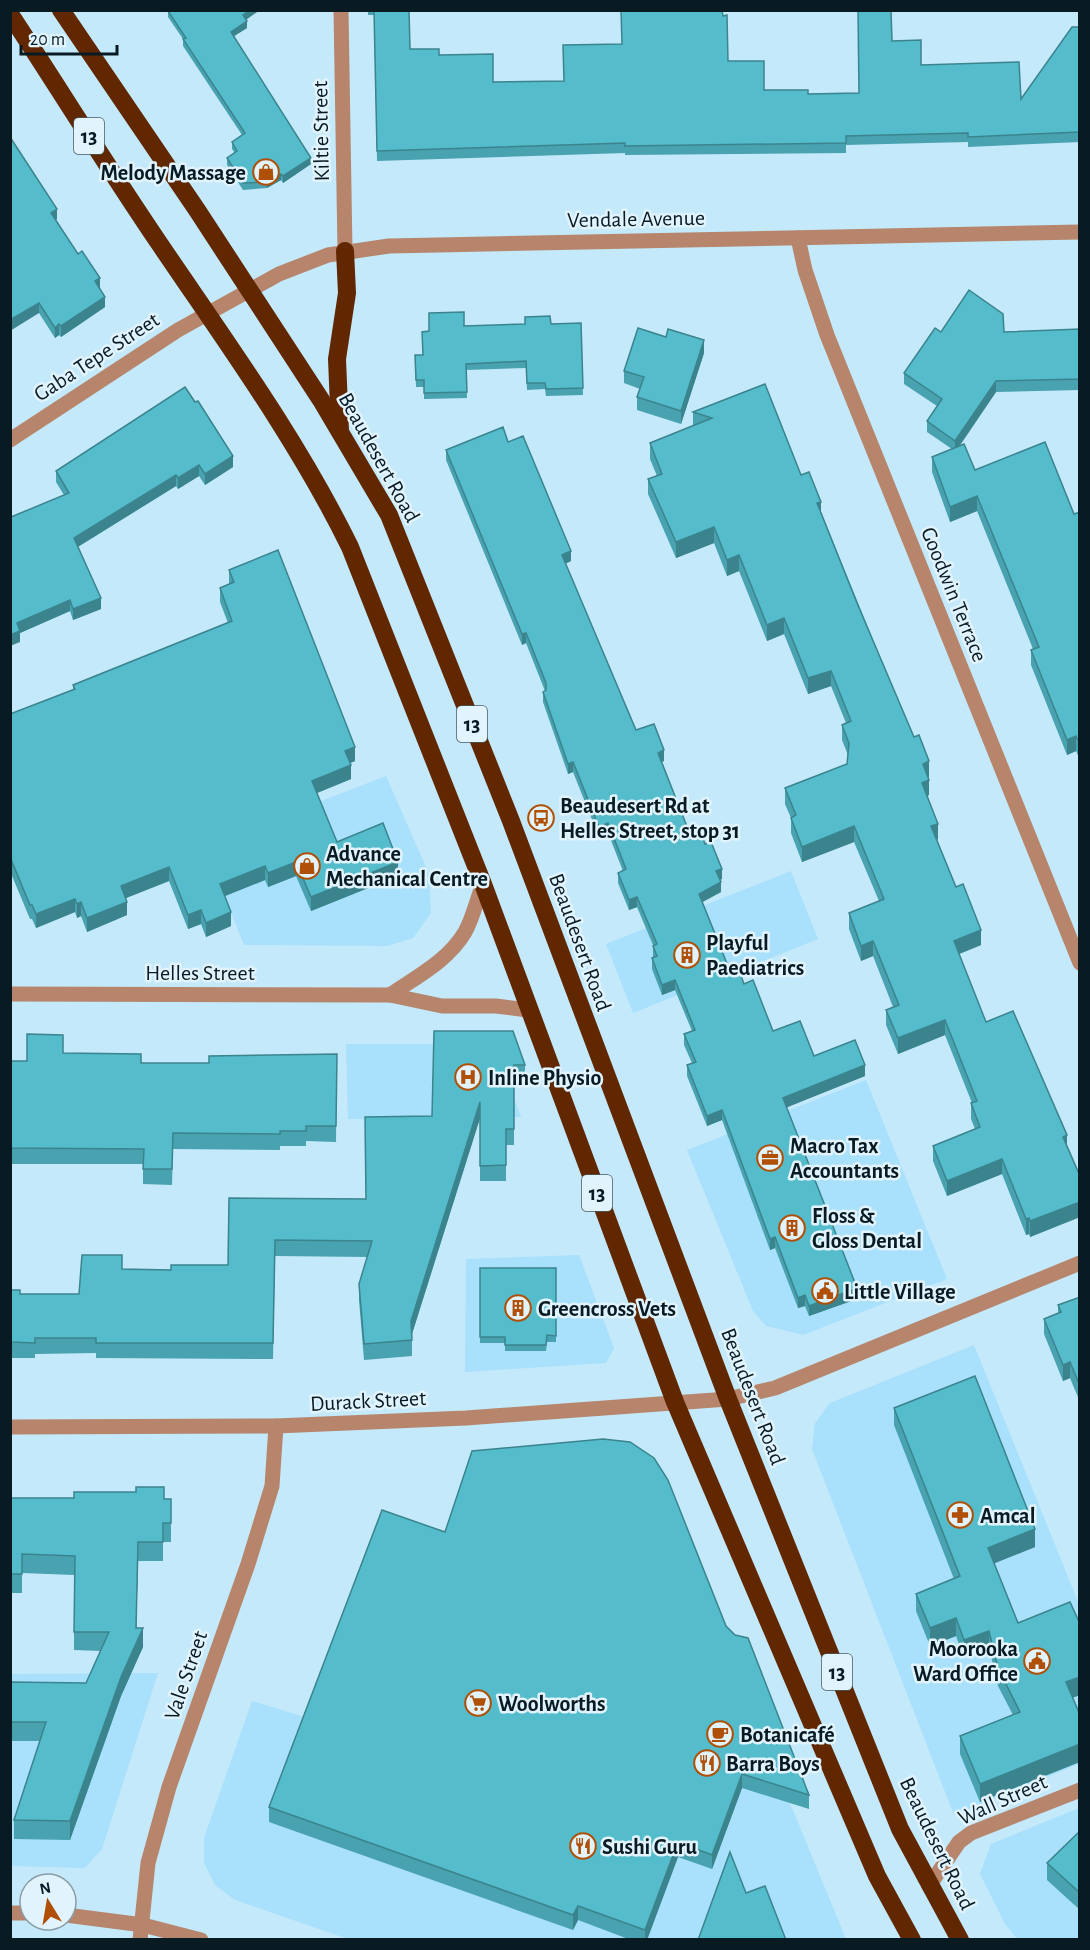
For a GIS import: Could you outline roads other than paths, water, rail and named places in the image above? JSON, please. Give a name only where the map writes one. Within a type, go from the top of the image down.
[{"type":"highway","name":"Beaudesert Road","points":[[61,10],[197,210],[340,432],[389,515],[511,822],[728,1399],[900,1829],[960,1940]]},
{"type":"highway","name":"13","points":[[10,14],[159,243],[208,313],[324,495],[350,547],[483,884],[675,1402],[877,1876],[912,1940]]},
{"type":"highway","points":[[340,432],[337,359],[347,293],[345,251]]},
{"type":"street","name":"Kiltie Street","points":[[341,10],[345,251]]},
{"type":"street","name":"Vendale Avenue","points":[[208,313],[304,262],[345,251],[389,246],[1080,232]]},
{"type":"street","name":"Goodwin Terrace","points":[[798,238],[805,270],[827,335],[1080,963]]},
{"type":"street","name":"Gaba Tepe Street","points":[[10,440],[168,336],[208,313]]},
{"type":"street","points":[[390,994],[438,962],[453,949],[466,932],[483,884]]},
{"type":"street","name":"Helles Street","points":[[10,994],[390,994],[442,1006],[496,1006],[528,1010]]},
{"type":"street","name":"Durack Street","points":[[10,1427],[276,1426],[466,1418],[728,1399],[775,1388],[1080,1263]]},
{"type":"street","name":"Vale Street","points":[[141,1932],[148,1863],[169,1787],[248,1564],[268,1496],[274,1472],[276,1426]]},
{"type":"street","name":"Wall Street","points":[[929,1886],[959,1842],[971,1833],[1080,1790]]},
{"type":"street","points":[[78,1918],[141,1932],[201,1940]]},
{"type":"place","name":"Melody Massage","points":[[266,172]]},
{"type":"place","name":"Beaudesert Rd at Helles Street, stop 31","points":[[541,818]]},
{"type":"place","name":"Advance Mechanical Centre","points":[[307,866]]},
{"type":"place","name":"Playful Paediatrics","points":[[687,955]]},
{"type":"place","name":"Inline Physio","points":[[468,1077]]},
{"type":"place","name":"Macro Tax Accountants","points":[[770,1158]]},
{"type":"place","name":"Floss & Gloss Dental","points":[[792,1228]]},
{"type":"place","name":"Little Village","points":[[825,1291]]},
{"type":"place","name":"Greencross Vets","points":[[518,1308]]},
{"type":"place","name":"Amcal","points":[[960,1515]]},
{"type":"place","name":"Moorooka Ward Office","points":[[1037,1661]]},
{"type":"place","name":"Woolworths","points":[[478,1703]]},
{"type":"place","name":"Botanicafé","points":[[720,1734]]},
{"type":"place","name":"Barra Boys","points":[[707,1763]]},
{"type":"place","name":"Sushi Guru","points":[[583,1846]]}]
